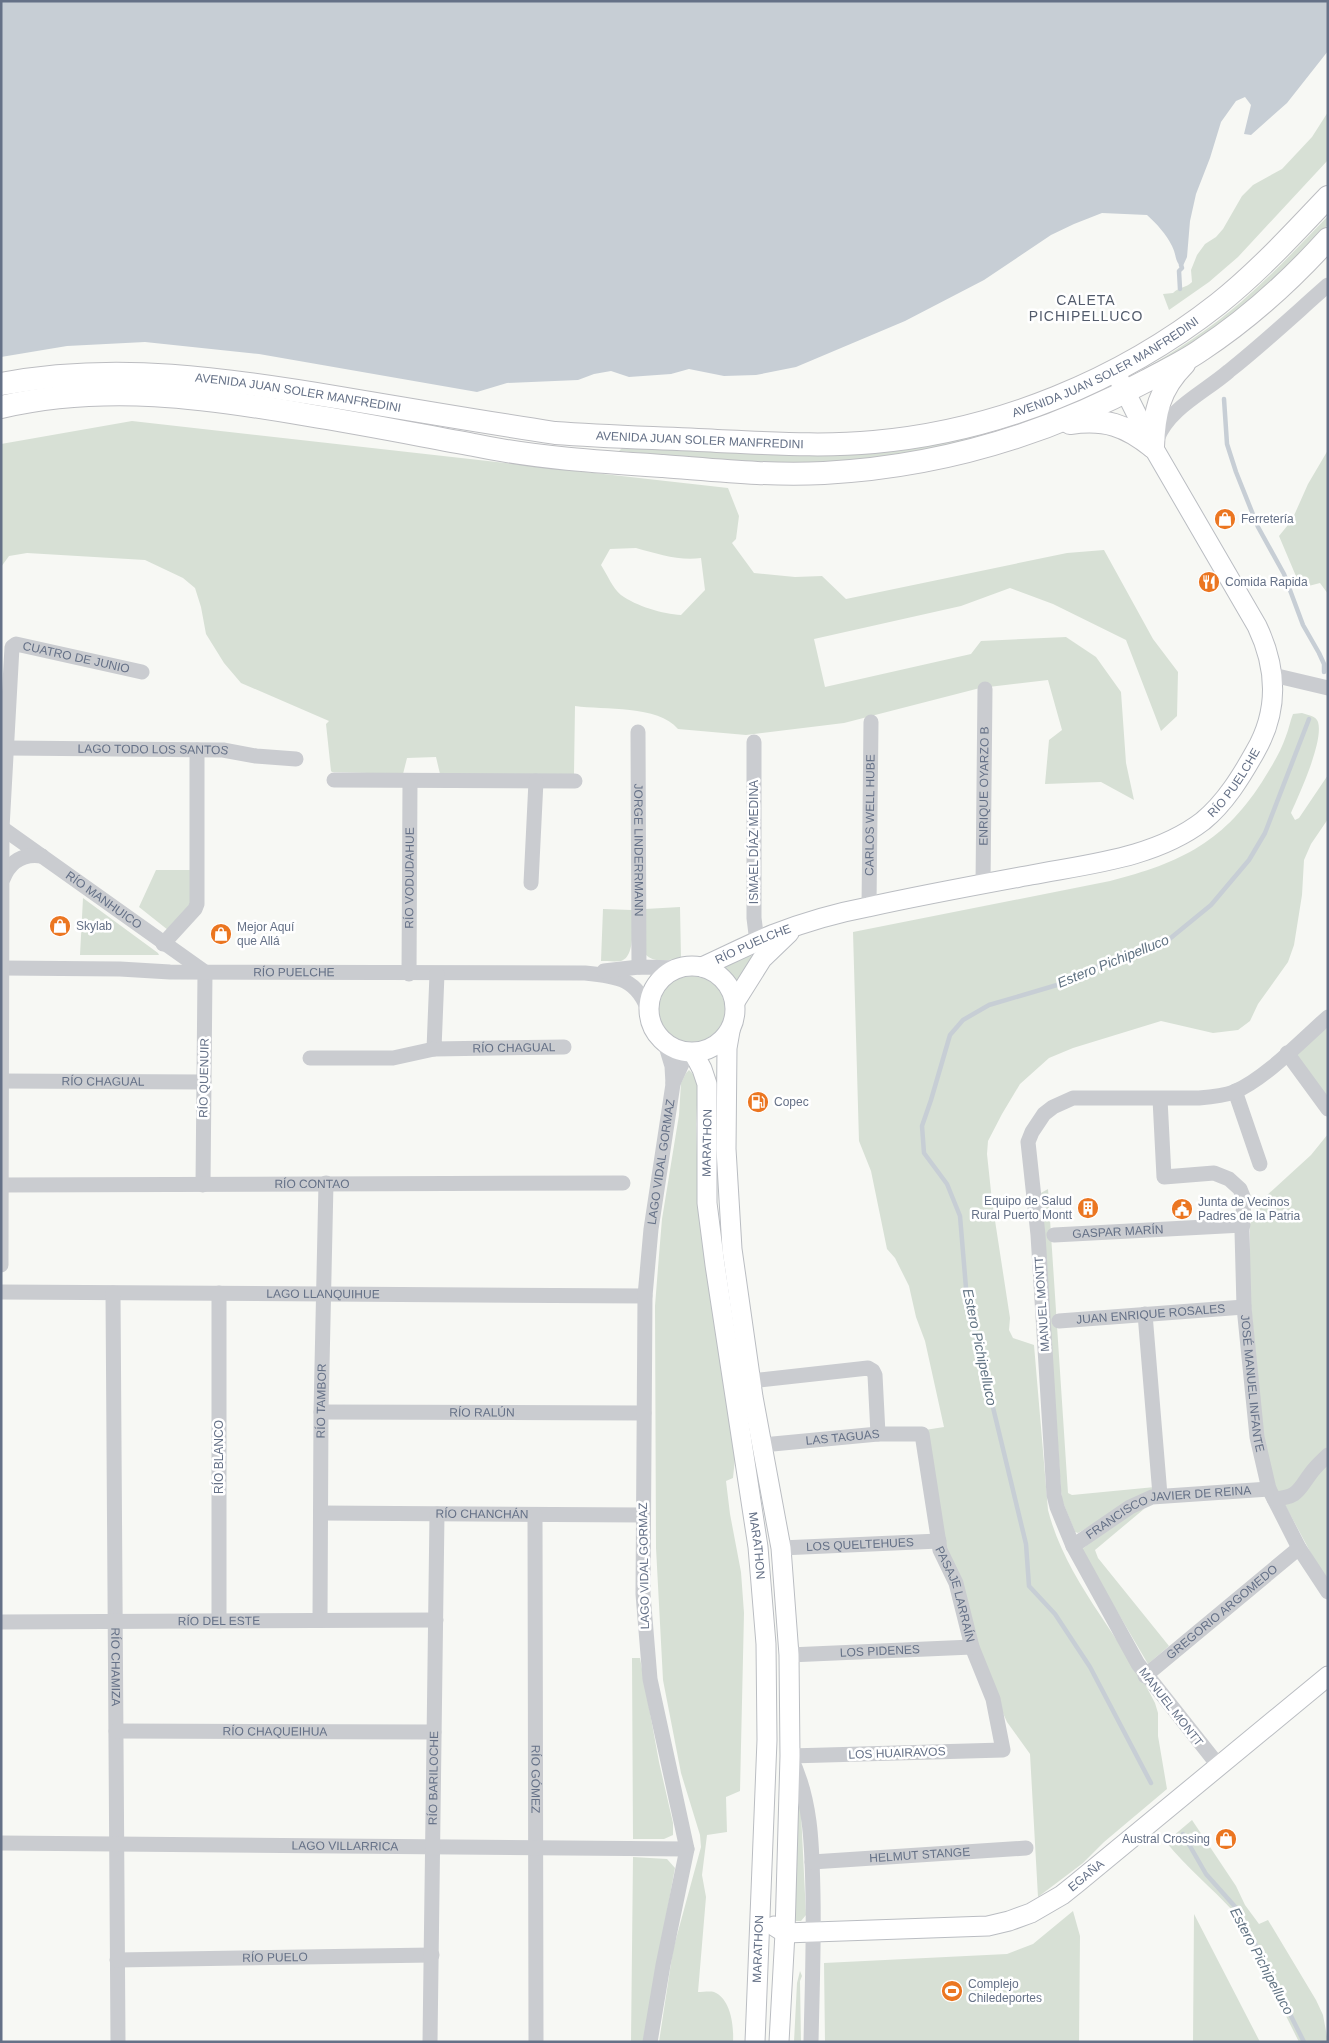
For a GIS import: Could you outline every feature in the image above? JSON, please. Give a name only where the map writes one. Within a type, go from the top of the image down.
[{"type":"highway","name":"AVENIDA JUAN SOLER MANFREDINI","points":[[1,384],[50,376],[129,373],[170,374],[243,382],[555,433],[604,437],[812,446],[901,439],[976,425],[1016,413],[1054,399],[1115,371],[1217,304],[1278,249],[1328,197]]},
{"type":"highway","name":"AVENIDA JUAN SOLER MANFREDINI","points":[[1,407],[20,402],[84,395],[149,393],[271,408],[411,432],[475,446],[550,457],[781,474],[859,470],[928,461],[962,453],[1051,426],[1126,392],[1193,356],[1256,309],[1289,280],[1328,240]]},
{"type":"highway","points":[[1154,447],[1154,423],[1161,395],[1176,373],[1193,356]]},
{"type":"highway","points":[[1051,426],[1083,421],[1114,424],[1138,435],[1154,447]]},
{"type":"main road","name":"RÍO PUELCHE","points":[[702,967],[805,923],[869,906],[1123,857],[1166,842],[1198,824],[1211,814],[1228,794],[1264,736],[1272,697],[1272,675],[1269,654],[1257,626],[1154,447],[1115,371]]},
{"type":"main road","name":"RÍO PUELCHE","points":[[735,1002],[766,955],[783,938],[805,923]]},
{"type":"main road","points":[[702,967],[722,977],[731,988],[735,1002],[736,1013],[730,1031],[720,1043],[714,1047],[691,1053],[665,1043],[654,1030],[649,1013],[649,1003],[656,985],[663,977],[680,968],[702,967]]},
{"type":"main road","name":"MARATHON","points":[[730,1031],[726,1113],[730,1216],[751,1381],[781,1548],[789,1655],[790,1756],[785,1933],[779,2042]]},
{"type":"main road","name":"MARATHON","points":[[691,1053],[702,1069],[707,1084],[706,1181],[708,1210],[758,1547],[765,1619],[767,1716],[755,2042]]},
{"type":"main road","name":"EGAÑA","points":[[785,1933],[988,1926],[1031,1913],[1062,1895],[1328,1676]]},
{"type":"main road","points":[[758,1964],[768,1948],[785,1933],[777,1929],[764,1916],[759,1904]]},
{"type":"street","points":[[1154,447],[1166,422],[1177,410],[1228,372],[1328,285]]},
{"type":"street","name":"CUATRO DE JUNIO","points":[[8,748],[12,648],[16,644],[142,672]]},
{"type":"street","points":[[1272,675],[1328,688]]},
{"type":"street","name":"ENRIQUE OYARZO B","points":[[983,885],[985,689]]},
{"type":"street","name":"CARLOS WELL HUBE","points":[[869,906],[872,722]]},
{"type":"street","name":"JORGE LINDERRMANN","points":[[638,732],[639,967]]},
{"type":"street","name":"ISMAEL DÍAZ MEDINA","points":[[754,742],[754,918],[757,942]]},
{"type":"street","points":[[1,1264],[2,828],[8,748]]},
{"type":"street","name":"LAGO TODO LOS SANTOS","points":[[8,748],[223,750],[256,756],[296,759]]},
{"type":"street","points":[[164,944],[197,904],[197,750]]},
{"type":"street","points":[[334,780],[575,781]]},
{"type":"street","name":"RÍO VODUDAHUE","points":[[409,974],[410,781]]},
{"type":"street","points":[[531,882],[536,781]]},
{"type":"street","name":"RÍO MANHUICO","points":[[2,828],[205,972]]},
{"type":"street","points":[[3,880],[7,870],[18,858],[28,855],[42,856]]},
{"type":"street","name":"RÍO PUELCHE","points":[[3,968],[437,974],[585,973],[639,967],[680,968]]},
{"type":"street","name":"RÍO QUENUIR","points":[[204,1185],[205,972]]},
{"type":"street","name":"RÍO PUELCHE","points":[[585,973],[605,975],[629,983],[641,994],[649,1013]]},
{"type":"street","points":[[434,1048],[437,974]]},
{"type":"street","name":"MANUEL MONTT","points":[[1218,1766],[1145,1676],[1073,1546],[1057,1507],[1054,1495],[1038,1235],[1028,1142],[1037,1122],[1044,1114],[1053,1107],[1073,1098],[1160,1099],[1217,1096],[1235,1092],[1253,1081],[1328,1017]]},
{"type":"street","name":"LAGO VIDAL GORMAZ","points":[[650,2042],[663,1965],[687,1849],[650,1679],[644,1594],[645,1296],[651,1229],[673,1084],[672,1066],[665,1043]]},
{"type":"street","name":"RÍO CHAGUAL","points":[[310,1058],[392,1058],[434,1048],[564,1047]]},
{"type":"street","name":"LAGO VIDAL GORMAZ","points":[[673,1084],[691,1053]]},
{"type":"street","points":[[1287,1053],[1328,1109]]},
{"type":"street","name":"RÍO CHAGUAL","points":[[2,1081],[204,1082]]},
{"type":"street","points":[[1235,1092],[1260,1164]]},
{"type":"street","name":"JOSÉ MANUEL INFANTE","points":[[1160,1099],[1164,1177],[1214,1173],[1229,1179],[1240,1189],[1244,1199],[1244,1307],[1257,1437],[1272,1494],[1298,1548],[1328,1592]]},
{"type":"street","name":"RÍO TAMBOR","points":[[320,1620],[321,1412],[326,1183]]},
{"type":"street","name":"RÍO CONTAO","points":[[2,1185],[623,1184]]},
{"type":"street","name":"GASPAR MARÍN","points":[[1054,1235],[1243,1225]]},
{"type":"street","name":"LAGO LLANQUIHUE","points":[[1,1292],[645,1296]]},
{"type":"street","name":"RÍO CHAMIZA","points":[[114,1293],[118,2042]]},
{"type":"street","name":"RÍO BLANCO","points":[[219,1293],[219,1621]]},
{"type":"street","name":"JUAN ENRIQUE ROSALES","points":[[1059,1320],[1244,1307]]},
{"type":"street","points":[[1145,1314],[1160,1495]]},
{"type":"street","points":[[751,1381],[868,1368],[873,1371],[875,1376],[878,1434]]},
{"type":"street","name":"RÍO RALÚN","points":[[321,1412],[644,1413]]},
{"type":"street","name":"LAS TAGUAS","points":[[762,1445],[878,1434],[922,1434]]},
{"type":"street","name":"PASAJE LARRAÍN","points":[[922,1434],[940,1550],[956,1583],[972,1647],[993,1699],[1003,1750]]},
{"type":"street","name":"FRANCISCO JAVIER DE REINA","points":[[1073,1546],[1130,1507],[1160,1495],[1272,1494],[1288,1498],[1299,1491],[1313,1469],[1328,1455]]},
{"type":"street","name":"RÍO CHANCHÁN","points":[[321,1513],[643,1515]]},
{"type":"street","name":"RÍO BARILOCHE","points":[[430,2042],[437,1514]]},
{"type":"street","name":"RÍO GÓMEZ","points":[[535,1515],[536,2042]]},
{"type":"street","name":"LOS QUELTEHUES","points":[[781,1548],[939,1541]]},
{"type":"street","name":"GREGORIO ARGOMEDO","points":[[1145,1676],[1298,1548]]},
{"type":"street","name":"RÍO DEL ESTE","points":[[1,1622],[436,1620]]},
{"type":"street","name":"LOS PIDENES","points":[[789,1655],[972,1647]]},
{"type":"street","name":"RÍO CHAQUEIHUA","points":[[116,1731],[434,1732]]},
{"type":"street","name":"LOS HUAIRAVOS","points":[[790,1756],[1003,1750]]},
{"type":"street","name":"MARATHON","points":[[790,1756],[803,1786],[808,1811],[812,1862],[814,1931],[811,2042]]},
{"type":"street","name":"LAGO VILLARRICA","points":[[1,1843],[687,1849]]},
{"type":"street","name":"HELMUT STANGE","points":[[812,1862],[1026,1848]]},
{"type":"street","name":"RÍO PUELO","points":[[117,1960],[432,1955]]},
{"type":"shaded area","points":[[1,1],[1328,1],[1328,51],[1287,103],[1251,135],[1244,134],[1251,105],[1245,97],[1236,101],[1221,122],[1196,194],[1190,221],[1187,257],[1182,268],[1167,237],[1147,215],[1102,213],[1051,235],[984,280],[905,321],[796,367],[756,375],[724,376],[689,369],[671,374],[629,377],[611,371],[594,374],[578,380],[507,383],[477,392],[259,354],[145,342],[67,346],[1,357]]},
{"type":"shaded area","points":[[1328,112],[1328,160],[1238,257],[1209,282],[1169,310],[1163,294],[1173,293],[1192,282],[1191,270],[1197,255],[1205,244],[1216,237],[1223,229],[1242,196],[1253,185],[1282,169],[1312,137]]},
{"type":"shaded area","points":[[1328,216],[1328,225],[1298,256],[1254,296],[1183,349],[1141,373],[1141,371],[1180,347],[1230,312],[1275,271]]},
{"type":"shaded area","points":[[132,421],[728,488],[739,516],[736,539],[732,543],[754,573],[795,577],[822,576],[846,599],[1067,553],[1104,550],[1153,639],[1178,672],[1177,716],[1161,731],[1126,640],[1053,604],[1010,588],[961,606],[814,639],[825,687],[971,654],[981,641],[1066,637],[1096,657],[1121,692],[1126,763],[1134,800],[1101,782],[1045,784],[1049,740],[1062,730],[1048,680],[980,688],[844,723],[746,735],[678,729],[669,721],[644,712],[575,706],[574,774],[440,774],[436,757],[407,758],[403,774],[332,772],[326,724],[329,721],[241,683],[224,663],[206,634],[195,588],[183,578],[145,560],[27,553],[9,556],[1,567],[1,444]],"holes":[[[636,548],[677,558],[701,558],[705,590],[681,615],[650,609],[627,599],[615,589],[601,565],[610,549]]]},
{"type":"shaded area","points":[[1000,431],[992,436],[876,459],[801,463],[731,461],[619,451],[622,448],[979,434]]},
{"type":"shaded area","points":[[1328,450],[1328,594],[1320,583],[1301,588],[1279,536],[1292,520],[1308,484]]},
{"type":"shaded area","points":[[1302,713],[1316,718],[1319,731],[1310,768],[1291,813],[1295,820],[1299,818],[1328,775],[1328,819],[1311,844],[1304,860],[1302,895],[1294,945],[1288,962],[1258,1004],[1250,1021],[1238,1030],[1213,1033],[1161,1021],[1073,1048],[1049,1058],[1020,1084],[988,1141],[987,1154],[992,1201],[1010,1318],[1009,1330],[1013,1338],[1034,1345],[1048,1510],[1056,1536],[1081,1585],[1142,1679],[1155,1703],[1158,1713],[1158,1736],[1167,1789],[1104,1842],[1083,1863],[1038,1897],[1030,1754],[1007,1722],[996,1698],[945,1547],[925,1430],[944,1427],[925,1341],[916,1317],[909,1286],[895,1258],[887,1249],[871,1171],[859,1141],[853,932],[1110,881],[1159,866],[1180,857],[1218,833],[1234,818],[1250,799],[1274,762],[1284,742],[1293,714]]},
{"type":"shaded area","points":[[156,870],[191,870],[190,908],[168,930],[139,907]]},
{"type":"shaded area","points":[[83,898],[158,953],[159,955],[80,955]]},
{"type":"shaded area","points":[[680,907],[681,958],[657,960],[649,957],[645,954],[645,909]]},
{"type":"shaded area","points":[[603,909],[632,910],[631,946],[626,958],[621,961],[601,961]]},
{"type":"shaded area","points":[[751,955],[753,957],[738,985],[731,974],[722,967]]},
{"type":"shaded area","points":[[692,976],[705,978],[720,991],[723,996],[725,1009],[723,1022],[710,1037],[705,1040],[692,1042],[679,1040],[664,1027],[661,1022],[659,1009],[661,996],[674,981],[679,978]]},
{"type":"shaded area","points":[[1328,1027],[1328,1101],[1295,1054]]},
{"type":"shaded area","points":[[689,1070],[697,1078],[698,1086],[696,1124],[698,1189],[735,1458],[733,1478],[726,1481],[741,1572],[744,1613],[740,1791],[726,1797],[727,1832],[707,1835],[702,1875],[706,1897],[698,1992],[714,1992],[724,2001],[732,2021],[733,2042],[659,2042],[673,1950],[701,1847],[700,1835],[681,1773],[663,1680],[656,1548],[655,1306],[662,1219],[679,1115],[681,1083]]},
{"type":"shaded area","points":[[1328,1134],[1328,1585],[1276,1488],[1264,1442],[1250,1295],[1250,1224],[1256,1209],[1265,1197],[1311,1155]]},
{"type":"shaded area","points":[[1048,1189],[1068,1493],[1072,1495],[1155,1487],[1152,1491],[1078,1533],[1075,1532],[1062,1500],[1061,1491],[1041,1193]]},
{"type":"shaded area","points":[[1144,1509],[1095,1550],[1098,1558],[1169,1646],[1148,1664],[1081,1550],[1138,1510]]},
{"type":"shaded area","points":[[632,1658],[640,1658],[659,1762],[673,1823],[673,1835],[664,1839],[633,1839]]},
{"type":"shaded area","points":[[795,1788],[801,1812],[806,1915],[801,1921],[794,1921]]},
{"type":"shaded area","points":[[1192,1820],[1259,1924],[1268,1920],[1316,2000],[1323,2015],[1328,2042],[1299,2042],[1234,1912],[1182,1861],[1166,1842]]},
{"type":"shaded area","points":[[633,1857],[667,1859],[675,1868],[643,2042],[631,2042]]},
{"type":"shaded area","name":"Complejo Chiledeportes","points":[[1073,1911],[1080,1936],[1079,2042],[825,2042],[824,1963],[1007,1954],[1033,1944]]},
{"type":"shaded area","points":[[1194,1914],[1260,2042],[1193,2042]]},
{"type":"shaded area","points":[[800,1971],[802,1976],[800,1981],[801,2042],[794,2042],[797,1983]]},
{"type":"waterway","name":"Estero Pichipelluco","points":[[1180,289],[1179,271],[1182,268],[1181,265]]},
{"type":"waterway","name":"Estero Pichipelluco","points":[[1224,399],[1227,444],[1236,472],[1258,527],[1284,574],[1303,625],[1324,664],[1324,672]]},
{"type":"waterway","name":"Estero Pichipelluco","points":[[1151,1783],[1090,1667],[1055,1614],[1029,1586],[1026,1544],[967,1300],[960,1216],[947,1184],[924,1153],[922,1126],[950,1035],[963,1020],[989,1005],[1057,985],[1085,971],[1167,941],[1211,905],[1249,860],[1265,833],[1309,719]]},
{"type":"waterway","name":"Estero Pichipelluco","points":[[1183,1834],[1206,1874],[1238,1910],[1304,2042]]},
{"type":"place","name":"Ferretería","points":[[1225,519]]},
{"type":"place","name":"Comida Rapida","points":[[1209,582]]},
{"type":"place","name":"Skylab","points":[[60,926]]},
{"type":"place","name":"Mejor Aquí que Allá","points":[[221,934]]},
{"type":"place","name":"Copec","points":[[758,1102]]},
{"type":"place","name":"Equipo de Salud Rural Puerto Montt","points":[[1088,1208]]},
{"type":"place","name":"Junta de Vecinos Padres de la Patria","points":[[1182,1209]]},
{"type":"place","name":"Austral Crossing","points":[[1226,1839]]},
{"type":"place","name":"Complejo Chiledeportes","points":[[952,1991]]},
{"type":"district","name":"CALETA PICHIPELLUCO","points":[[1086,308]]}]
